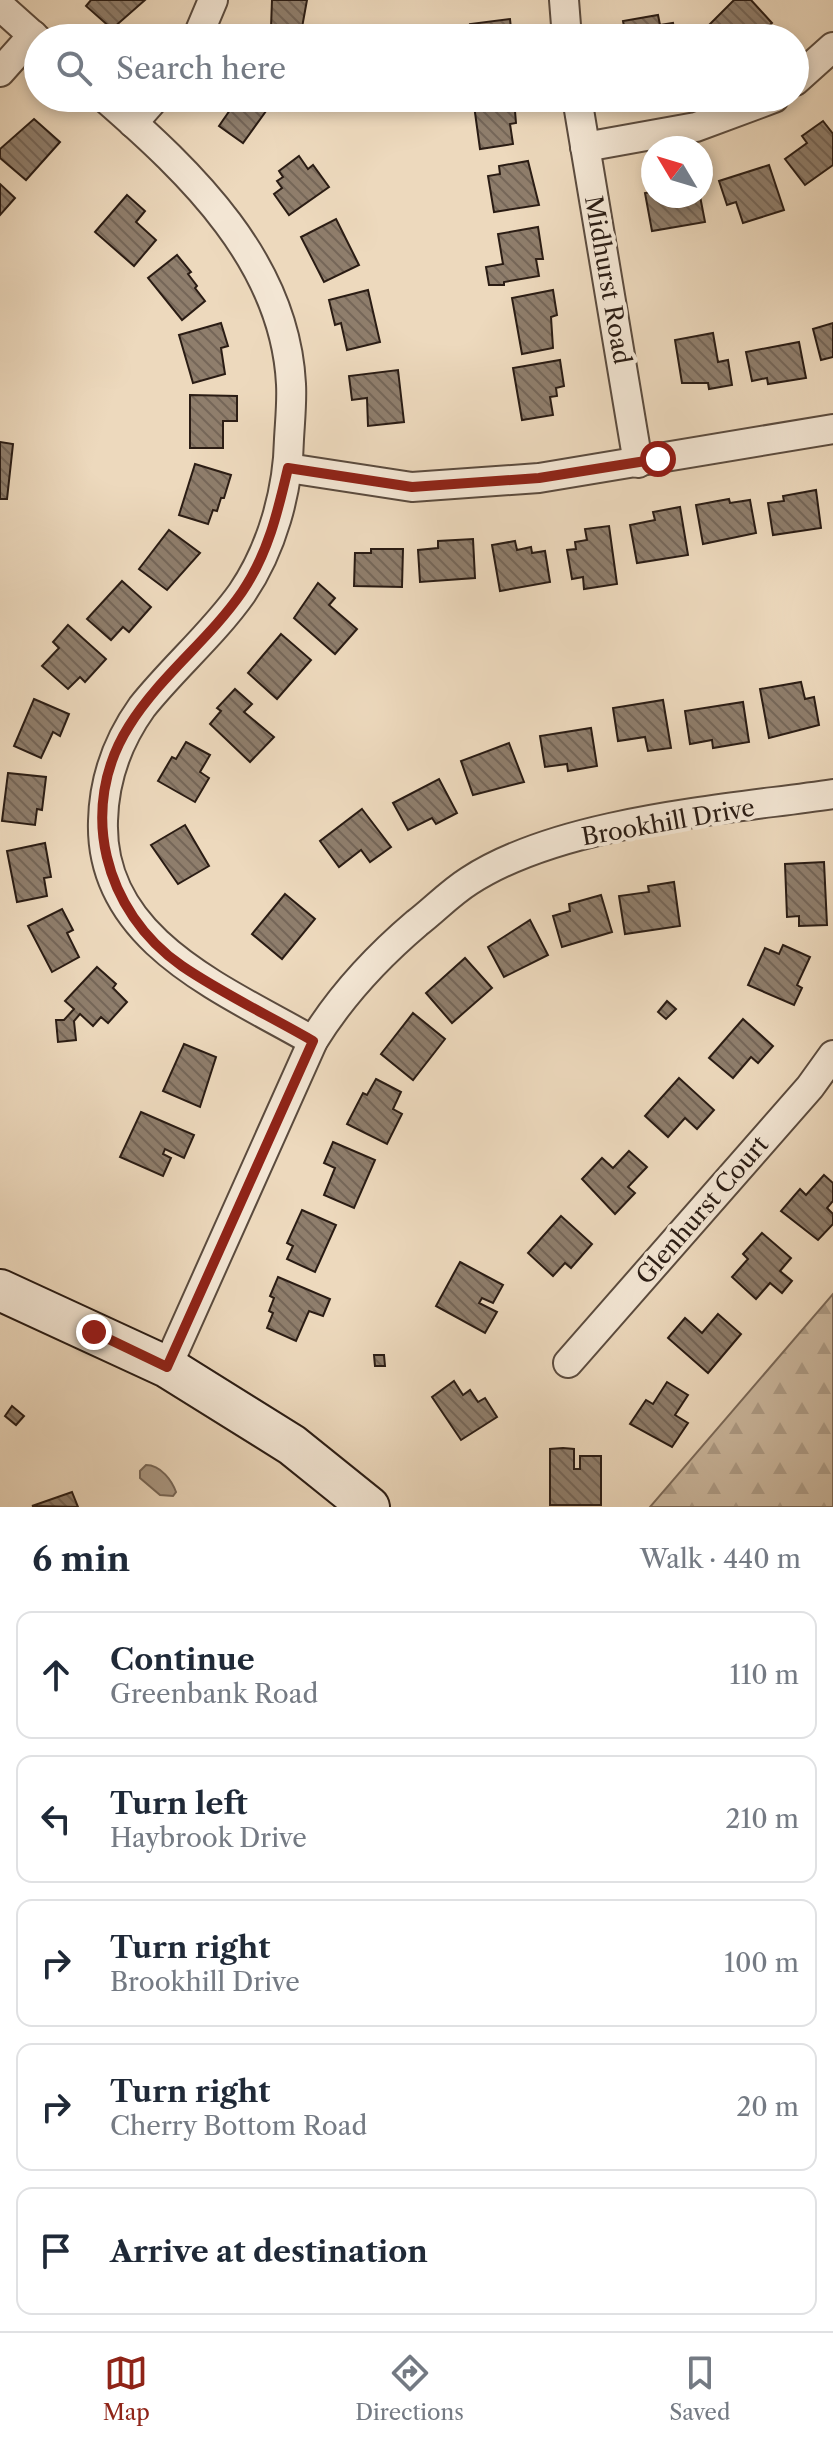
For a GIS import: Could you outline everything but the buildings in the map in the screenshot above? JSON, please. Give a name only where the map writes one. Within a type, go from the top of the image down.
[{"type":"main road","points":[[0,1290],[167,1367],[292,1445],[369,1507]]},
{"type":"street","points":[[205,24],[212,11],[213,0]]},
{"type":"street","points":[[564,0],[566,24]]},
{"type":"street","points":[[0,6],[24,28]]},
{"type":"street","points":[[809,68],[833,47]]},
{"type":"street","points":[[0,72],[24,49]]},
{"type":"street","points":[[121,112],[181,168],[227,221],[263,277],[280,329],[291,382],[288,468],[273,530],[241,593],[128,727],[109,774],[104,798],[103,833],[111,879],[137,925],[181,965],[313,1041]]},
{"type":"street","points":[[133,123],[143,112]]},
{"type":"street","name":"Midhurst Road","points":[[579,112],[638,463]]},
{"type":"street","points":[[585,147],[696,127],[736,112]]},
{"type":"street","points":[[288,468],[412,487],[539,478],[833,429]]},
{"type":"street","name":"Brookhill Drive","points":[[167,1367],[313,1041],[332,1011],[394,943],[469,880],[538,849],[614,827],[833,794]]},
{"type":"street","name":"Glenhurst Court","points":[[568,1363],[810,1087],[833,1055]]},
{"type":"green space","points":[[833,1294],[833,1507],[650,1507]]},
{"type":"shaded area","points":[[146,1465],[165,1474],[176,1492],[173,1496],[160,1495],[140,1478],[140,1471]]},
{"type":"route","points":[[94,1332],[167,1367],[313,1041],[181,965],[137,925],[111,879],[103,833],[104,798],[112,761],[128,727],[241,593],[259,563],[273,530],[288,468],[412,487],[539,478],[658,459]]}]
